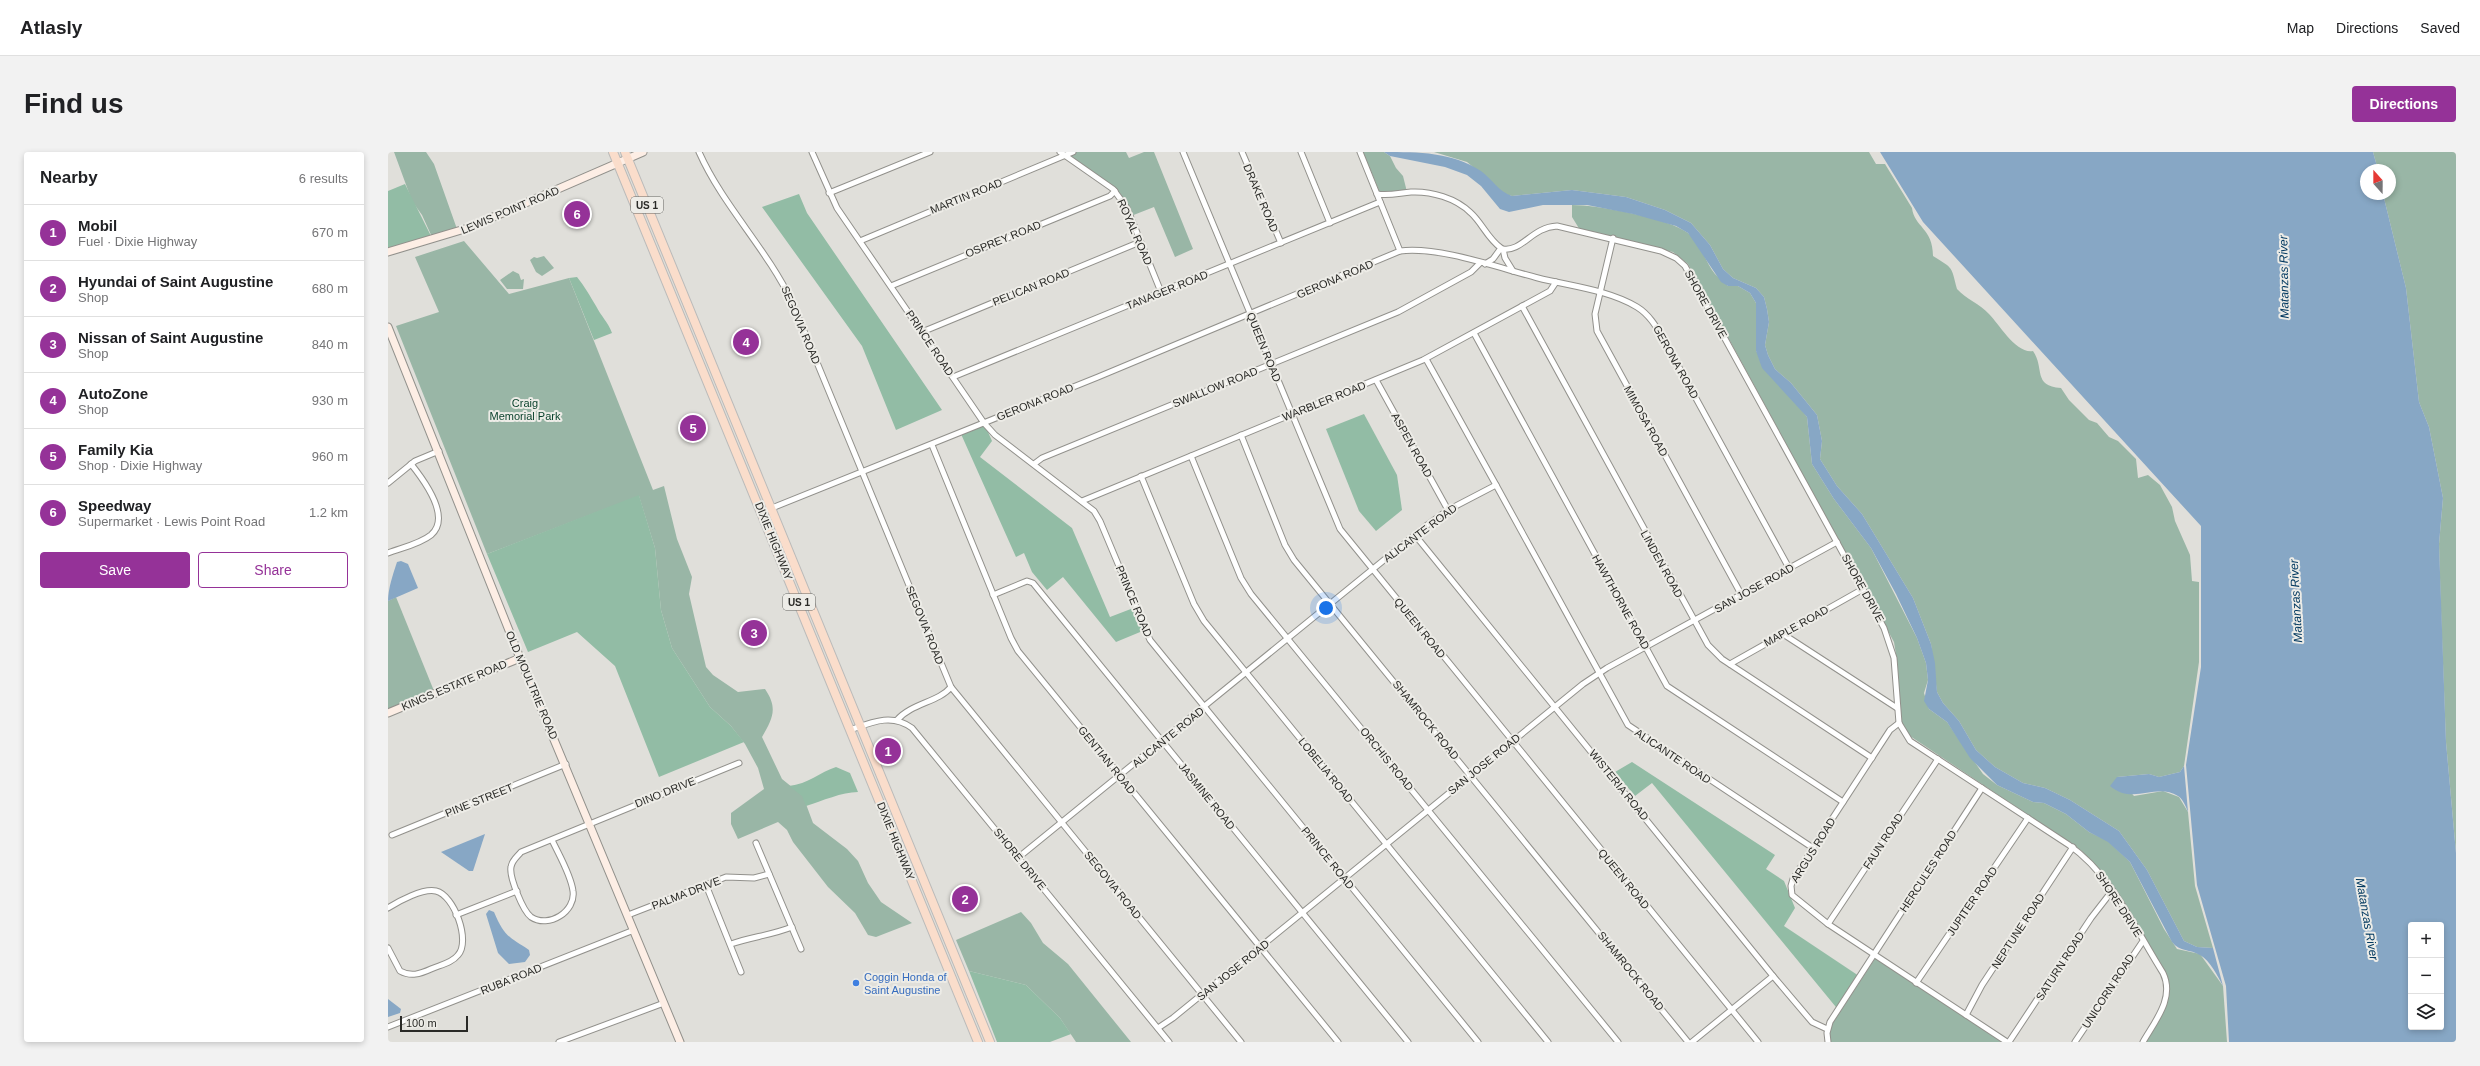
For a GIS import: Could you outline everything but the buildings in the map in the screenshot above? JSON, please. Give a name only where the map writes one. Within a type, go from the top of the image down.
[{"type":"main road","name":"DIXIE HIGHWAY","points":[[614,152],[978,1042]]},
{"type":"main road","name":"LEWIS POINT ROAD","points":[[388,252],[468,228],[618,163],[627,155],[643,152]]},
{"type":"main road","name":"US 1","points":[[627,155],[990,1042]]},
{"type":"main road","name":"OLD MOULTRIE ROAD","points":[[388,327],[439,451],[520,658],[566,764],[680,1042]]},
{"type":"main road","points":[[694,346],[704,342]]},
{"type":"main road","points":[[805,618],[814,615]]},
{"type":"main road","name":"KINGS ESTATE ROAD","points":[[388,713],[520,658]]},
{"type":"main road","points":[[915,888],[925,884]]},
{"type":"main road","points":[[967,1014],[977,1010]]},
{"type":"street","name":"SEGOVIA ROAD","points":[[699,152],[712,180],[786,289],[951,687],[1241,1042]]},
{"type":"street","name":"PRINCE ROAD","points":[[812,152],[829,193],[984,423],[995,435],[1094,511],[1100,521],[1150,640],[1478,1042]]},
{"type":"street","points":[[829,193],[930,152]]},
{"type":"street","name":"MARTIN ROAD","points":[[860,241],[1063,154],[1073,152]]},
{"type":"street","name":"QUEEN ROAD","points":[[1183,152],[1335,521],[1372,570],[1758,1042]]},
{"type":"street","name":"DRAKE ROAD","points":[[1242,152],[1281,243]]},
{"type":"street","points":[[1301,152],[1330,223]]},
{"type":"street","points":[[1360,152],[1400,251]]},
{"type":"street","name":"ROYAL ROAD","points":[[1063,154],[1115,191],[1124,202],[1161,292]]},
{"type":"street","name":"OSPREY ROAD","points":[[891,286],[1110,196],[1115,191]]},
{"type":"street","name":"SWALLOW ROAD","points":[[1034,464],[1042,458],[1398,312],[1493,259],[1501,248],[1472,213],[1451,200],[1420,192],[1391,196],[1377,194]]},
{"type":"street","name":"TANAGER ROAD","points":[[953,377],[1380,202]]},
{"type":"street","name":"SHORE DRIVE","points":[[1514,271],[1505,258],[1503,249],[1515,247],[1535,232],[1545,227],[1562,226],[1613,238],[1669,254],[1679,261],[1690,273],[1884,628],[1892,647],[1899,723],[1910,741],[2073,848],[2098,870],[2165,976],[2167,993],[2164,1005],[2143,1042]]},
{"type":"street","name":"MIMOSA ROAD","points":[[1613,238],[1595,314],[1597,330],[1741,594]]},
{"type":"street","name":"PELICAN ROAD","points":[[922,332],[1140,242]]},
{"type":"street","name":"GERONA ROAD","points":[[762,512],[773,510],[932,445],[1400,251],[1424,250],[1600,293],[1632,304],[1653,321],[1789,568]]},
{"type":"street","name":"WARBLER ROAD","points":[[1082,501],[1426,358],[1550,291],[1556,282]]},
{"type":"street","name":"LINDEN ROAD","points":[[1522,306],[1708,646],[1730,664],[1872,758]]},
{"type":"street","name":"HAWTHORNE ROAD","points":[[1474,332],[1669,689],[1843,802]]},
{"type":"street","points":[[1426,358],[1496,485]]},
{"type":"street","name":"ASPEN ROAD","points":[[1376,380],[1448,510]]},
{"type":"street","name":"SHAMROCK ROAD","points":[[1241,435],[1289,552],[1688,1042]]},
{"type":"street","name":"GENTIAN ROAD","points":[[932,445],[993,595],[1018,651],[1338,1042]]},
{"type":"street","points":[[388,483],[411,464],[439,451]]},
{"type":"street","name":"ORCHIS ROAD","points":[[1190,456],[1241,578],[1251,594],[1618,1042]]},
{"type":"street","points":[[388,553],[431,535],[438,524],[439,514],[426,483],[411,464]]},
{"type":"street","name":"LOBELIA ROAD","points":[[1141,476],[1196,609],[1246,673],[1548,1042]]},
{"type":"street","name":"ALICANTE ROAD","points":[[1019,857],[1415,535],[1448,510],[1496,485],[1598,673],[1628,725],[1638,734],[1813,848]]},
{"type":"street","name":"WISTERIA ROAD","points":[[1415,535],[1773,976],[1812,1022],[1827,1029]]},
{"type":"street","name":"SAN JOSE ROAD","points":[[1158,1028],[1598,673],[1837,542]]},
{"type":"street","name":"JASMINE ROAD","points":[[993,595],[1027,581],[1033,583],[1408,1042]]},
{"type":"street","name":"MAPLE ROAD","points":[[1730,664],[1863,589]]},
{"type":"street","points":[[1783,634],[1897,708]]},
{"type":"street","points":[[850,730],[881,720],[897,720],[907,709],[945,692],[951,687]]},
{"type":"street","name":"SHORE DRIVE","points":[[897,720],[907,724],[916,732],[1169,1042]]},
{"type":"street","name":"ARGUS ROAD","points":[[1874,954],[1828,924],[1794,899],[1790,890],[1792,881],[1843,802],[1890,730],[1899,723]]},
{"type":"street","name":"FAUN ROAD","points":[[1828,924],[1938,759]]},
{"type":"street","name":"DINO DRIVE","points":[[552,840],[739,762]]},
{"type":"street","name":"PINE STREET","points":[[392,835],[566,764]]},
{"type":"street","name":"HERCULES ROAD","points":[[1874,954],[1982,788]]},
{"type":"street","name":"JUPITER ROAD","points":[[1916,982],[2028,818]]},
{"type":"street","points":[[552,840],[573,889],[574,899],[566,914],[545,921],[536,920],[525,911],[511,877],[510,868],[514,860],[522,852],[552,840]]},
{"type":"street","points":[[756,842],[801,949]]},
{"type":"street","name":"NEPTUNE ROAD","points":[[1966,1015],[1982,985],[2073,848]]},
{"type":"street","name":"PALMA DRIVE","points":[[628,915],[726,877],[754,878],[769,874]]},
{"type":"street","points":[[706,885],[741,972]]},
{"type":"street","points":[[388,908],[430,890],[445,895],[456,915],[465,943],[462,951],[452,960],[419,974],[406,974],[395,964],[388,948]]},
{"type":"street","points":[[456,915],[517,891]]},
{"type":"street","name":"SATURN ROAD","points":[[2008,1042],[2091,918],[2112,892]]},
{"type":"street","points":[[731,944],[752,936],[767,936],[792,927]]},
{"type":"street","name":"RUBA ROAD","points":[[388,1027],[634,930]]},
{"type":"street","name":"UNICORN ROAD","points":[[2076,1042],[2143,941]]},
{"type":"street","points":[[1828,1042],[1827,1029],[1874,954],[2008,1042]]},
{"type":"street","points":[[1692,1042],[1773,976]]},
{"type":"street","points":[[559,1042],[664,1003]]},
{"type":"green space","points":[[394,152],[426,152],[434,164],[457,229],[432,237],[422,215],[412,201]]},
{"type":"green space","points":[[1074,152],[1126,152],[1129,158],[1144,152],[1154,152],[1193,249],[1175,257],[1154,207],[1131,216],[1123,200],[1065,156]]},
{"type":"green space","points":[[1363,152],[1384,152],[1390,156],[1396,168],[1403,176],[1407,192],[1384,198],[1380,193]]},
{"type":"green space","points":[[1434,152],[1869,152],[1876,164],[1885,164],[1912,208],[1916,220],[1930,239],[1933,256],[1945,263],[1951,269],[1957,289],[1985,310],[2008,337],[2020,348],[2027,351],[2033,351],[2041,375],[2046,384],[2052,387],[2061,388],[2069,400],[2089,420],[2097,423],[2109,437],[2118,441],[2136,459],[2138,478],[2148,475],[2160,485],[2172,507],[2175,521],[2190,555],[2192,581],[2199,582],[2199,662],[2184,766],[2180,772],[2159,777],[2149,774],[2117,777],[2134,796],[2163,791],[2179,797],[2188,812],[2195,886],[2213,948],[2197,947],[2184,941],[2147,870],[2119,831],[2070,800],[2045,788],[2023,783],[1995,767],[1976,750],[1959,721],[1943,703],[1937,692],[1931,644],[1913,598],[1862,514],[1837,486],[1820,459],[1822,441],[1817,415],[1791,383],[1775,369],[1768,355],[1765,345],[1769,322],[1767,309],[1764,297],[1756,288],[1733,278],[1723,269],[1710,245],[1691,223],[1665,210],[1626,197],[1572,190],[1512,196],[1505,194],[1467,162]]},
{"type":"green space","points":[[2373,152],[2456,152],[2456,853],[2446,742],[2441,611],[2439,544],[2443,498],[2429,427],[2419,402],[2406,288],[2384,200],[2396,200],[2396,164],[2376,164]]},
{"type":"green space","points":[[405,184],[431,236],[388,249],[388,191]]},
{"type":"green space","points":[[799,194],[807,213],[942,410],[896,430],[862,346],[762,207]]},
{"type":"green space","points":[[1572,205],[1598,207],[1632,213],[1678,227],[1692,237],[1700,247],[1715,274],[1728,286],[1738,286],[1750,293],[1756,303],[1756,351],[1807,417],[1812,464],[1834,499],[1871,548],[1917,638],[1926,663],[1928,680],[1924,693],[1929,709],[1947,722],[1983,774],[1997,785],[2033,802],[2044,803],[2066,814],[2089,832],[2108,841],[2130,862],[2164,929],[2177,949],[2200,954],[2223,986],[2227,1042],[2140,1042],[2169,997],[2168,984],[2096,866],[2082,851],[1907,734],[1899,719],[1898,667],[1894,642],[1688,264],[1673,252],[1580,230],[1572,217]]},
{"type":"green space","name":"Craig Memorial Park","points":[[464,241],[509,294],[569,278],[653,490],[664,486],[677,539],[692,577],[689,594],[706,667],[713,675],[738,692],[765,689],[772,702],[773,708],[769,724],[762,737],[782,779],[803,796],[813,823],[847,849],[858,861],[868,883],[881,902],[912,923],[876,937],[868,935],[855,913],[828,887],[793,842],[787,830],[778,822],[738,839],[731,824],[731,813],[764,789],[758,768],[745,744],[731,726],[710,707],[672,648],[661,610],[655,548],[639,496],[487,554],[396,326],[439,312],[415,257]]},
{"type":"green space","points":[[544,256],[554,268],[542,276],[536,272],[530,260],[534,257],[537,258]]},
{"type":"green space","points":[[513,271],[519,274],[521,280],[524,279],[523,289],[507,289],[500,280]]},
{"type":"green space","points":[[577,277],[612,333],[594,340],[569,278]]},
{"type":"green space","points":[[1364,414],[1397,475],[1402,510],[1376,531],[1359,511],[1326,429]]},
{"type":"green space","points":[[984,423],[992,441],[980,457],[1072,528],[1110,617],[1136,607],[1145,630],[1116,642],[1063,577],[1047,590],[1032,572],[1024,553],[1016,557],[961,434]]},
{"type":"green space","points":[[639,495],[655,548],[661,610],[672,648],[710,707],[731,726],[744,742],[659,777],[615,666],[577,632],[528,652],[487,554]]},
{"type":"green space","points":[[396,597],[434,691],[388,710],[388,601]]},
{"type":"green space","points":[[1632,762],[1775,855],[1766,869],[1784,881],[1795,908],[1784,926],[1862,978],[1840,1012],[1652,783],[1635,796],[1615,772]]},
{"type":"green space","points":[[836,767],[850,773],[858,792],[839,795],[806,806],[802,796],[789,786],[802,783]]},
{"type":"green space","points":[[1021,912],[1031,923],[1043,943],[1068,964],[1131,1042],[1076,1042],[1060,1018],[1026,985],[969,971],[956,940]]},
{"type":"green space","points":[[1878,954],[2010,1042],[1831,1042],[1827,1032]]},
{"type":"green space","points":[[969,971],[1026,985],[1060,1018],[1071,1034],[1050,1042],[997,1042]]},
{"type":"water","points":[[1384,152],[1435,154],[1459,160],[1481,171],[1503,192],[1512,196],[1572,190],[1626,197],[1665,210],[1691,223],[1710,245],[1723,269],[1733,278],[1756,288],[1764,297],[1769,322],[1765,345],[1768,355],[1775,369],[1791,383],[1817,415],[1822,441],[1820,459],[1837,486],[1862,514],[1913,598],[1931,644],[1935,663],[1937,692],[1943,703],[1959,721],[1976,750],[1995,767],[2023,783],[2045,788],[2070,800],[2119,831],[2147,870],[2184,941],[2197,947],[2213,948],[2223,986],[2204,957],[2182,949],[2172,942],[2130,862],[2108,842],[2089,832],[2066,814],[2044,803],[2033,802],[1997,785],[1970,758],[1947,722],[1929,709],[1924,701],[1928,680],[1926,663],[1917,638],[1896,594],[1871,548],[1834,499],[1812,464],[1807,417],[1762,368],[1756,351],[1756,303],[1750,293],[1738,286],[1728,286],[1721,282],[1688,233],[1676,226],[1633,214],[1587,205],[1543,205],[1509,212],[1500,209],[1481,186],[1467,175],[1445,167],[1390,156]]},
{"type":"water","name":"Matanzas River","points":[[1880,152],[2373,152],[2376,164],[2360,164],[2360,200],[2384,200],[2406,288],[2419,402],[2429,427],[2443,498],[2439,544],[2446,742],[2456,853],[2456,1042],[2229,1042],[2226,986],[2197,885],[2186,765],[2201,667],[2201,526],[1923,222]]},
{"type":"water","points":[[401,561],[408,564],[418,588],[388,601],[395,567],[397,562]]},
{"type":"water","points":[[2184,766],[2188,812],[2180,797],[2169,792],[2161,791],[2128,794],[2119,792],[2110,786],[2117,777],[2149,774],[2159,777],[2180,772]]},
{"type":"water","points":[[485,834],[473,871],[469,871],[441,852]]},
{"type":"water","points":[[489,910],[494,912],[504,931],[508,935],[529,950],[530,955],[525,962],[509,964],[498,953],[486,914]]},
{"type":"water","points":[[388,999],[401,1009],[400,1013],[388,1017]]},
{"type":"place","name":"Speedway","points":[[577,214]]},
{"type":"place","name":"AutoZone","points":[[746,342]]},
{"type":"place","name":"Family Kia","points":[[693,428]]},
{"type":"place","name":"Nissan of Saint Augustine","points":[[754,633]]},
{"type":"place","name":"Mobil","points":[[888,751]]},
{"type":"place","name":"Hyundai of Saint Augustine","points":[[965,899]]},
{"type":"place","name":"Coggin Honda of Saint Augustine","points":[[856,983]]}]
